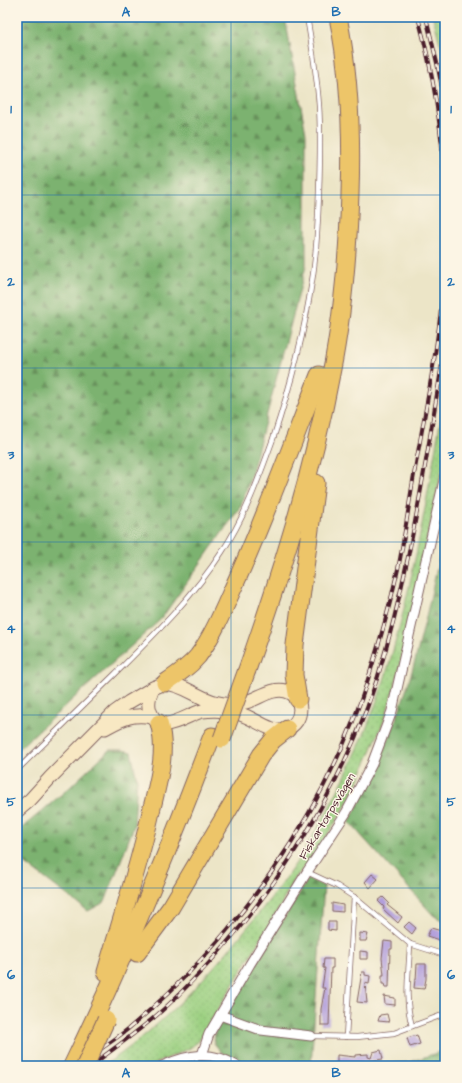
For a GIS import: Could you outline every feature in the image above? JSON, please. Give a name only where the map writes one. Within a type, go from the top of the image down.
[{"type":"highway","points":[[242,670],[256,611],[283,524],[304,446],[327,333],[334,273],[340,175],[336,85],[327,17]]},
{"type":"highway","points":[[298,699],[294,675],[295,645],[325,405],[340,320],[350,219],[350,112],[345,60],[338,17]]},
{"type":"highway","points":[[159,686],[190,665],[198,656],[209,638],[260,527],[319,375]]},
{"type":"highway","points":[[85,1066],[137,953],[294,528],[325,405]]},
{"type":"highway","points":[[86,1036],[140,857],[154,802],[161,769],[163,748],[162,732],[155,720]]},
{"type":"highway","points":[[137,953],[171,907],[265,750],[273,740],[287,729]]},
{"type":"highway","points":[[72,1066],[217,737]]},
{"type":"main road","points":[[17,811],[30,800],[115,712],[129,702],[159,686],[180,685],[211,702],[225,704],[246,702],[273,691],[280,690],[292,693],[298,699],[300,706],[296,721],[287,729],[278,731],[271,730],[250,717],[240,713],[222,711],[202,712],[170,724],[142,715],[130,716],[95,733]]},
{"type":"main road","points":[[155,720],[148,706],[148,701],[159,686]]},
{"type":"main road","points":[[17,802],[50,778]]},
{"type":"street","name":"Fiskartorpsvägen","points":[[202,1054],[209,1034],[258,950],[346,813],[372,764],[392,711],[445,476]]},
{"type":"street","points":[[220,1015],[261,1030],[311,1036]]},
{"type":"street","points":[[162,1066],[181,1058],[202,1054],[218,1057],[237,1066]]},
{"type":"lane","points":[[17,770],[177,611],[222,552],[248,506],[277,426],[295,368],[308,306],[316,250],[320,178],[319,106],[307,17]]},
{"type":"lane","points":[[307,872],[337,886],[354,897],[410,944],[445,955]]},
{"type":"lane","points":[[346,1037],[354,897]]},
{"type":"lane","points":[[410,944],[407,1001],[412,1026]]},
{"type":"lane","points":[[311,1036],[372,1036],[394,1032],[445,1014]]},
{"type":"green space","points":[[17,17],[285,17],[306,134],[306,266],[251,475],[241,506],[161,619],[17,750]]},
{"type":"green space","points":[[433,17],[445,17],[445,63]]},
{"type":"green space","points":[[445,394],[445,455],[398,674],[385,718],[355,789],[314,855],[292,882],[281,905],[199,1041],[190,1048],[150,1066],[103,1066],[141,1038],[177,1006],[211,971],[278,889],[313,836],[341,784],[366,730],[386,675],[394,647],[410,584]]},
{"type":"green space","points":[[445,532],[445,922],[433,915],[349,822],[382,754],[394,725],[406,689],[425,623]]},
{"type":"green space","points":[[109,750],[131,752],[137,780],[134,826],[105,902],[88,911],[23,862],[17,855],[17,832],[69,788]]},
{"type":"green space","points":[[308,879],[324,886],[311,1066],[245,1066],[222,1053],[214,1043],[215,1032]]},
{"type":"green space","points":[[445,1050],[445,1066],[363,1066],[410,1062]]},
{"type":"building","points":[[372,874],[378,879],[370,888],[365,882]]},
{"type":"building","points":[[383,897],[389,903],[387,905],[402,917],[398,923],[383,909],[384,907],[378,901]]},
{"type":"building","points":[[332,903],[343,905],[343,912],[332,911]]},
{"type":"building","points":[[328,922],[336,922],[336,931],[328,930]]},
{"type":"building","points":[[409,922],[416,928],[412,934],[404,927]]},
{"type":"building","points":[[431,928],[445,932],[445,942],[427,936]]},
{"type":"building","points":[[360,933],[368,934],[366,941],[360,941]]},
{"type":"building","points":[[384,941],[392,942],[392,949],[390,949],[389,987],[385,987],[384,984],[382,984],[382,975],[384,975],[382,958]]},
{"type":"building","points":[[360,951],[368,952],[368,959],[360,959]]},
{"type":"building","points":[[324,959],[333,959],[333,968],[331,968],[329,1025],[321,1025],[321,1009],[325,988],[322,988],[325,968],[323,968]]},
{"type":"building","points":[[417,964],[426,964],[424,989],[414,988]]},
{"type":"building","points":[[362,972],[365,972],[365,975],[370,976],[369,984],[365,983],[367,1003],[357,1002]]},
{"type":"building","points":[[384,996],[395,998],[395,1005],[385,1004]]},
{"type":"building","points":[[387,1014],[389,1022],[378,1021],[380,1015]]},
{"type":"building","points":[[417,1035],[420,1044],[410,1047],[407,1038]]},
{"type":"building","points":[[381,1050],[383,1059],[350,1064],[337,1064],[337,1055],[355,1057],[355,1055],[368,1054],[368,1057],[371,1058],[373,1052]]},
{"type":"railway","points":[[418,17],[436,101],[442,143],[445,186]]},
{"type":"railway","points":[[426,17],[445,103]]},
{"type":"railway","points":[[76,1066],[128,1029],[168,993],[206,954],[241,913],[274,869],[303,823],[329,775],[351,726],[369,676],[392,596],[403,544],[433,367],[445,264]]},
{"type":"railway","points":[[91,1066],[165,1008],[189,985],[218,953],[273,883],[298,846],[341,769],[359,729],[374,687],[397,608],[420,496],[445,346]]}]
